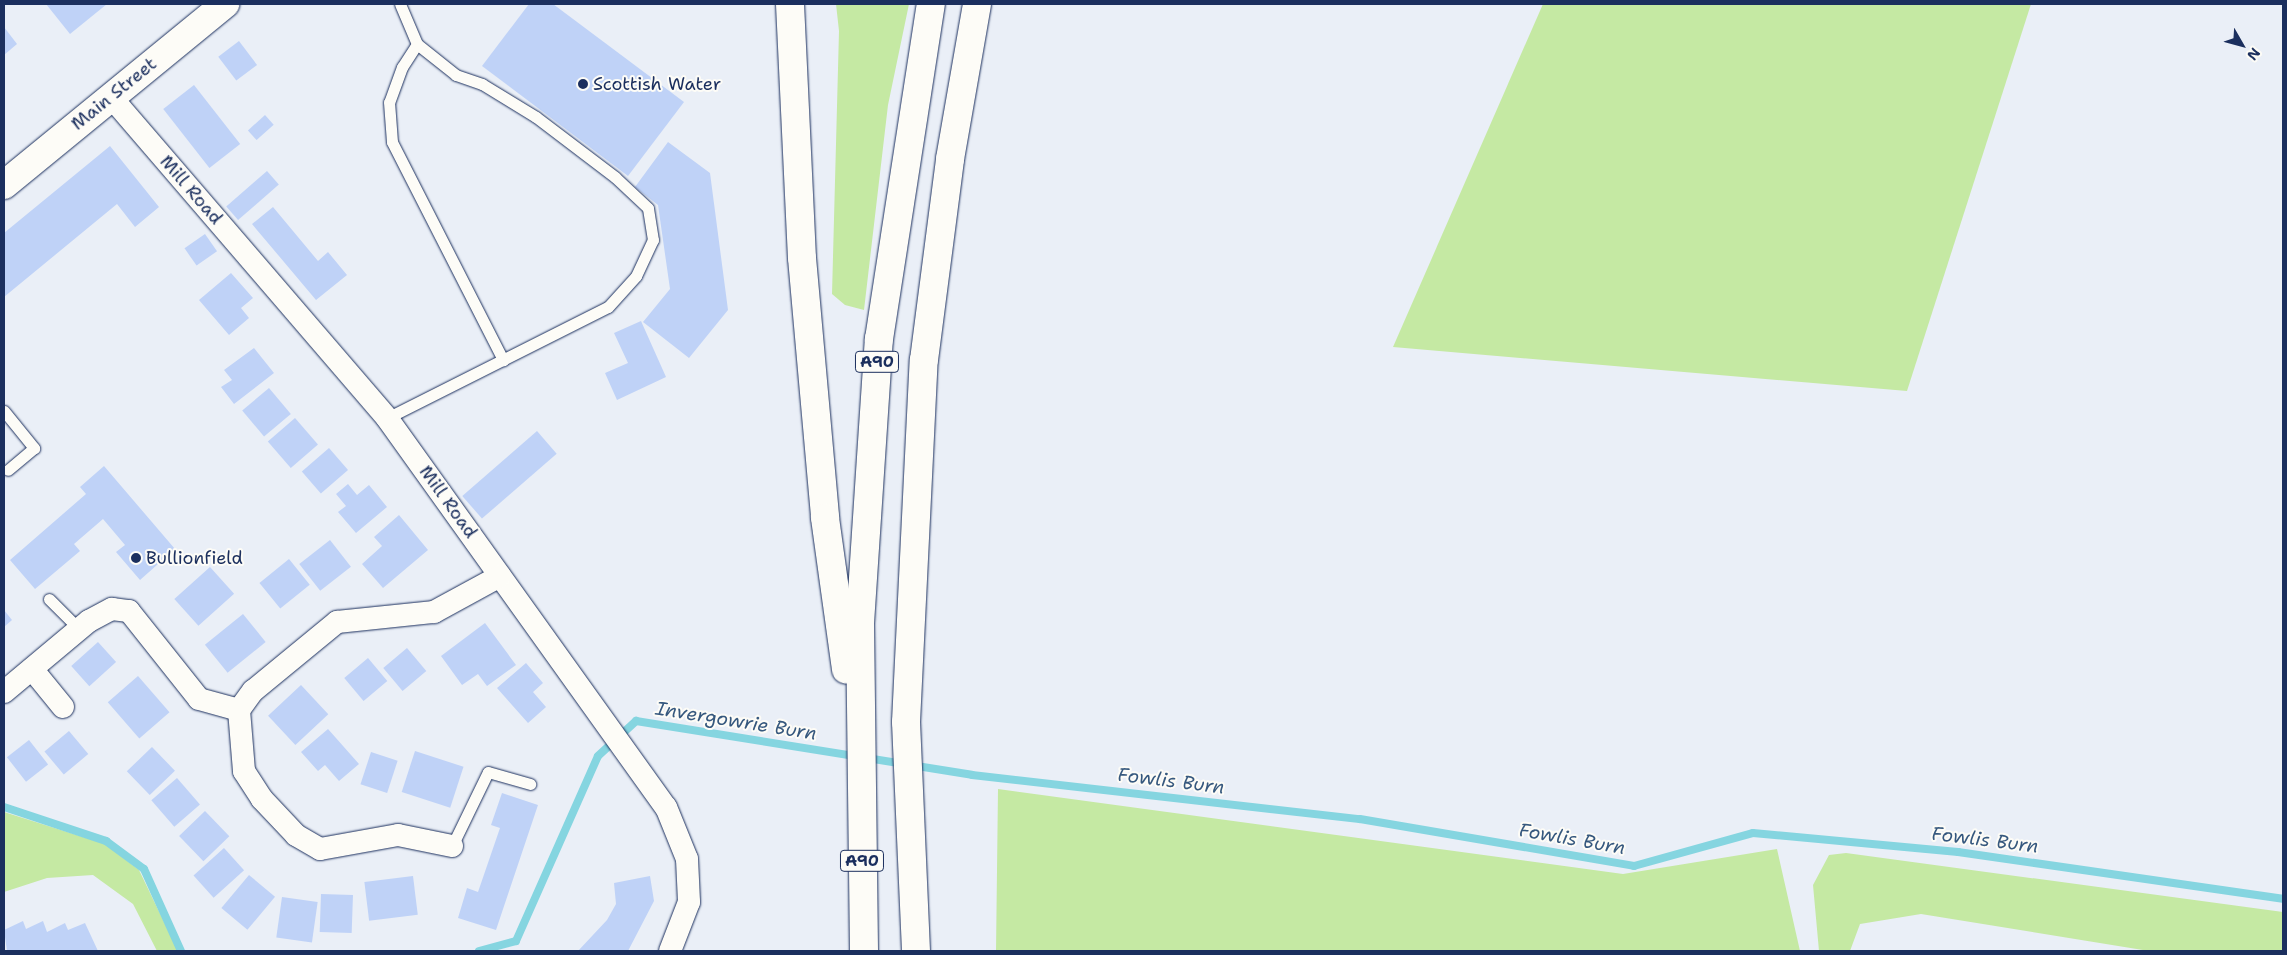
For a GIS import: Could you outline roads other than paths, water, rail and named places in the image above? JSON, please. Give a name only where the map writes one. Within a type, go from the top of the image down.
[{"type":"main road","name":"Main Street","points":[[4,185],[225,4]]},
{"type":"main road","points":[[790,4],[802,258],[826,518],[858,723]]},
{"type":"main road","name":"A90","points":[[864,951],[858,723],[860,623],[879,339],[931,4]]},
{"type":"main road","name":"A90","points":[[916,951],[912,894],[906,722],[924,360],[950,159],[977,4]]},
{"type":"street","name":"Mill Road","points":[[111,97],[388,418],[500,576],[619,736],[666,808],[688,860],[689,902],[670,951]]},
{"type":"street","points":[[452,846],[398,834],[320,849],[296,835],[262,799],[244,771],[239,710],[253,691],[337,622],[434,612],[500,576]]},
{"type":"street","points":[[4,692],[79,629],[112,608],[130,611],[199,699],[239,710]]},
{"type":"street","points":[[32,669],[63,707]]},
{"type":"lane","points":[[388,418],[608,307],[636,276],[653,240],[648,208],[536,117],[482,84],[456,75],[417,44],[400,4]]},
{"type":"lane","points":[[417,44],[402,67],[389,102],[392,142],[503,360]]},
{"type":"lane","points":[[4,411],[34,448],[8,470]]},
{"type":"lane","points":[[49,599],[79,629]]},
{"type":"lane","points":[[452,846],[488,772],[530,784]]},
{"type":"waterway","name":"Fowlis Burn","points":[[479,951],[516,941],[598,756],[636,721],[972,775],[1360,819],[1634,866],[1753,833],[1958,852],[2283,899]]},
{"type":"waterway","name":"Invergowrie Burn","points":[[4,807],[106,841],[144,869],[181,951]]},
{"type":"place","name":"Scottish Water","points":[[583,84]]},
{"type":"place","name":"Bullionfield","points":[[136,558]]}]
